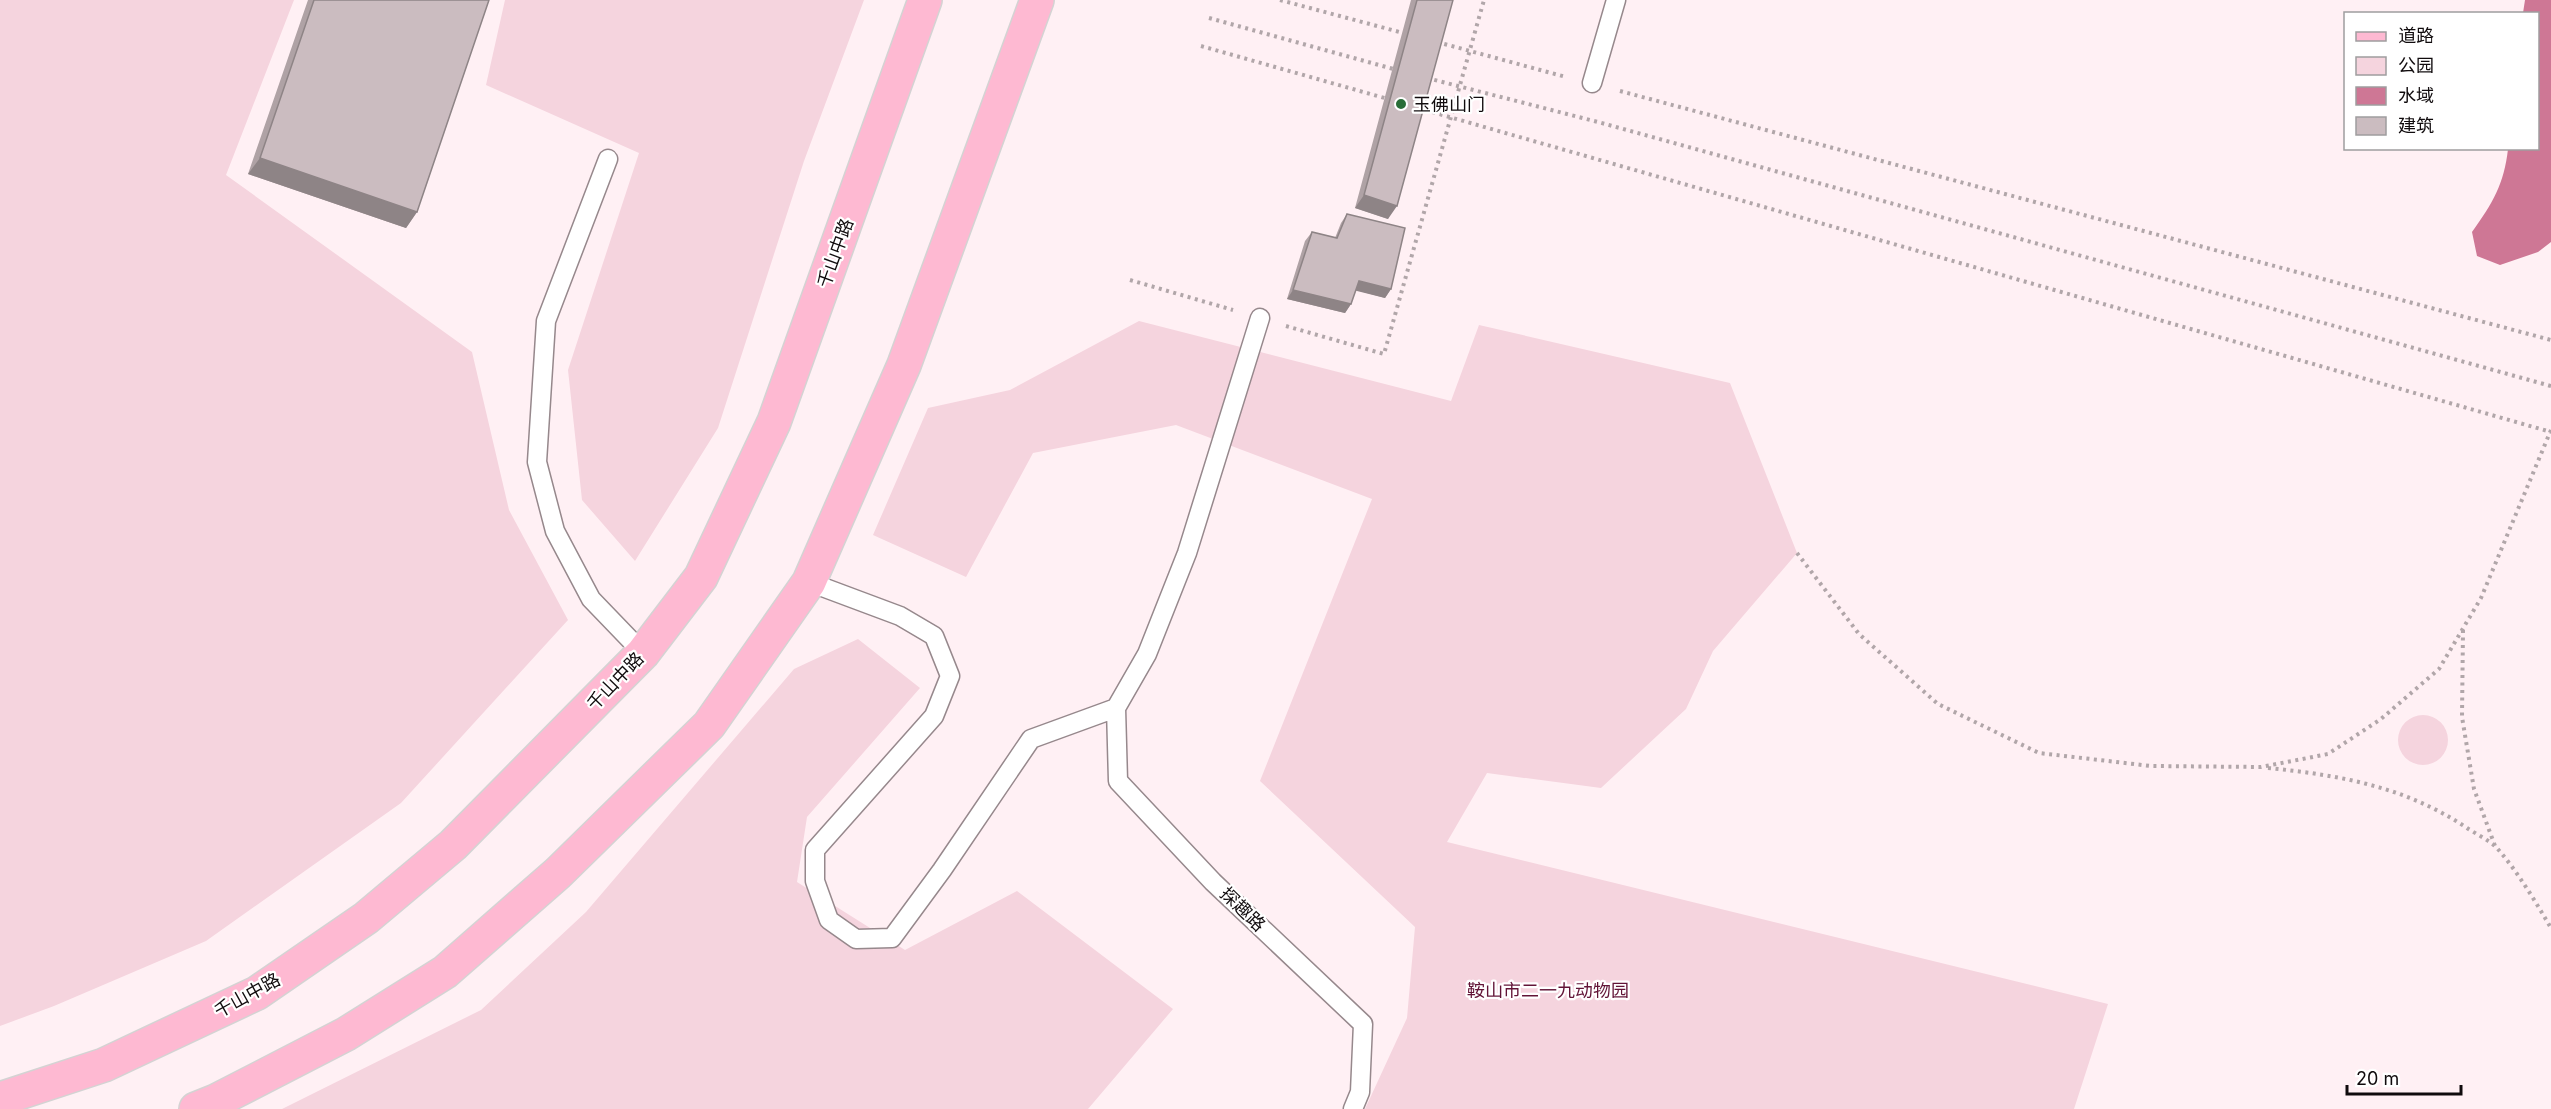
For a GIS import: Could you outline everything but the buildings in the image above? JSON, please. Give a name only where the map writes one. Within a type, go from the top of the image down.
[{"type":"main road","name":"千山中路","points":[[0,1099],[104,1065],[257,993],[366,918],[453,845],[643,653],[701,577],[774,422],[925,0]]},
{"type":"main road","points":[[196,1109],[346,1034],[445,972],[558,873],[709,725],[809,582],[904,365],[1037,0]]},
{"type":"lane","points":[[1592,83],[1616,0]]},
{"type":"lane","points":[[608,159],[546,321],[537,462],[555,531],[591,598],[643,653]]},
{"type":"lane","points":[[809,582],[900,616],[934,636],[950,676],[934,716],[815,850],[815,881],[829,920],[856,939],[892,938],[942,870],[1031,739],[1116,708],[1147,654],[1187,553],[1260,318]]},
{"type":"lane","name":"探趣路","points":[[1116,708],[1118,781],[1213,882],[1362,1024],[1360,1092],[1353,1109]]},
{"type":"path","points":[[1280,0],[1415,36]]},
{"type":"path","points":[[1130,280],[1384,354],[1484,0]]},
{"type":"path","points":[[1209,18],[1402,71]]},
{"type":"path","points":[[1426,39],[2551,340]]},
{"type":"path","points":[[1201,46],[1394,101]]},
{"type":"path","points":[[1425,78],[1610,125],[2551,386]]},
{"type":"path","points":[[1416,107],[2551,431],[2481,598],[2439,669],[2381,718],[2328,754],[2261,767]]},
{"type":"path","points":[[1797,553],[1859,633],[1938,704],[2039,753],[2151,766],[2261,767],[2328,774],[2383,787],[2441,810],[2496,847]]},
{"type":"path","points":[[2463,629],[2462,717],[2474,789],[2496,847],[2530,893],[2551,928]]},
{"type":"green space","points":[[0,0],[294,0],[226,175],[472,352],[509,510],[568,620],[401,803],[206,941],[54,1006],[0,1026]]},
{"type":"green space","points":[[505,0],[864,0],[804,161],[718,428],[635,561],[582,500],[568,370],[639,153],[486,85]]},
{"type":"green space","name":"鞍山市二一九动物园","points":[[1139,321],[1451,401],[1479,325],[1730,383],[1797,553],[1713,651],[1686,709],[1601,788],[1487,773],[1447,842],[2108,1004],[2074,1109],[1365,1109],[1407,1018],[1415,927],[1260,781],[1372,499],[1176,425],[1033,453],[966,577],[873,535],[928,408],[1010,390]]},
{"type":"green space","points":[[858,639],[920,688],[807,817],[797,882],[905,950],[1017,891],[1173,1009],[1088,1109],[282,1109],[481,1010],[586,912],[794,669]]},
{"type":"green space","points":[[2423,715],[2432,717],[2443,726],[2448,740],[2446,749],[2437,760],[2423,765],[2414,763],[2403,754],[2398,740],[2400,731],[2409,720]]},
{"type":"water","points":[[2525,0],[2551,0],[2551,242],[2538,252],[2500,265],[2477,256],[2472,232],[2496,193],[2504,173],[2508,150],[2539,150],[2539,12],[2523,12]]},
{"type":"place","name":"玉佛山门","points":[[1401,104]]}]
